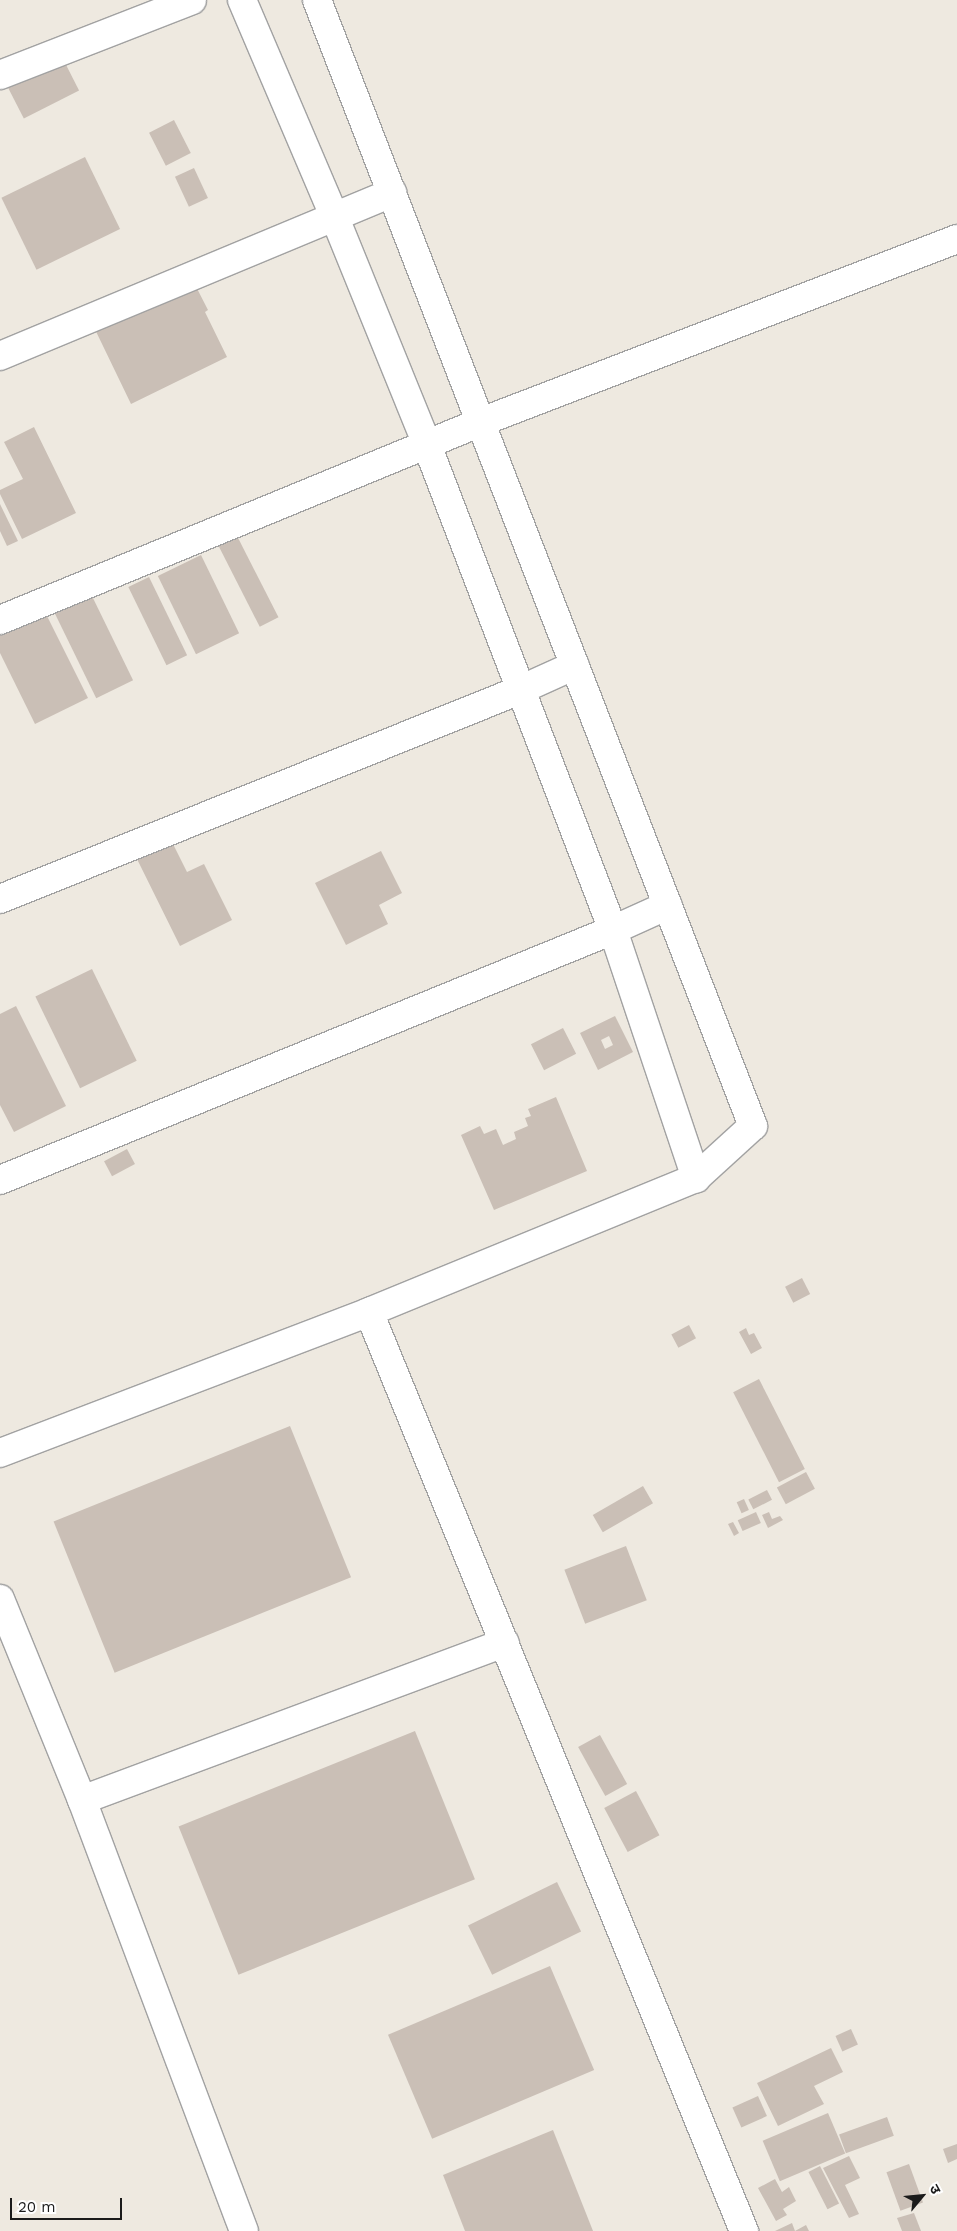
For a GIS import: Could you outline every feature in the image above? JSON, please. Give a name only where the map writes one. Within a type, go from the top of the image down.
[{"type":"street","points":[[0,76],[192,0]]},
{"type":"street","points":[[242,0],[335,218],[427,446],[613,930],[696,1178]]},
{"type":"street","points":[[0,1452],[369,1312],[696,1178],[753,1126],[317,0]]},
{"type":"street","points":[[0,356],[392,193]]},
{"type":"street","points":[[0,620],[427,446],[481,422],[957,239]]},
{"type":"street","points":[[0,899],[520,690],[575,665]]},
{"type":"street","points":[[0,1180],[613,930],[668,905]]},
{"type":"street","points":[[369,1312],[744,2231]]},
{"type":"street","points":[[0,1599],[82,1800],[244,2231]]},
{"type":"street","points":[[82,1800],[505,1644]]},
{"type":"building","points":[[60,53],[79,90],[24,119],[5,81]]},
{"type":"building","points":[[174,120],[191,153],[166,166],[149,133]]},
{"type":"building","points":[[85,157],[120,229],[36,270],[1,198]]},
{"type":"building","points":[[194,168],[208,198],[189,207],[175,177]]},
{"type":"building","points":[[187,269],[208,310],[205,312],[227,357],[131,404],[89,317]]},
{"type":"building","points":[[34,427],[76,513],[22,539],[0,494],[0,490],[23,479],[4,442]]},
{"type":"building","points":[[0,504],[18,541],[7,546],[0,531]]},
{"type":"building","points":[[234,530],[278,617],[260,627],[215,540]]},
{"type":"building","points":[[201,555],[239,633],[196,654],[158,576]]},
{"type":"building","points":[[149,577],[187,655],[166,665],[128,587]]},
{"type":"building","points":[[91,594],[133,680],[96,698],[54,612]]},
{"type":"building","points":[[45,612],[88,698],[35,724],[0,653],[0,634]]},
{"type":"building","points":[[171,840],[187,872],[204,864],[232,920],[180,946],[136,857]]},
{"type":"building","points":[[381,851],[402,893],[379,905],[388,924],[346,945],[315,883]]},
{"type":"building","points":[[92,969],[137,1061],[80,1088],[35,997]]},
{"type":"building","points":[[16,1006],[66,1106],[14,1132],[0,1105],[0,1014]]},
{"type":"building","points":[[615,1016],[633,1052],[598,1070],[580,1033]],"holes":[[[609,1036],[613,1045],[605,1049],[601,1040]]]},
{"type":"building","points":[[563,1028],[576,1054],[544,1070],[531,1044]]},
{"type":"building","points":[[556,1097],[587,1171],[494,1210],[461,1135],[480,1126],[484,1134],[496,1129],[503,1145],[516,1139],[514,1132],[528,1126],[525,1118],[531,1116],[528,1109]]},
{"type":"building","points":[[127,1149],[135,1164],[112,1176],[104,1161]]},
{"type":"building","points":[[802,1278],[810,1294],[793,1303],[785,1287]]},
{"type":"building","points":[[689,1325],[696,1338],[678,1348],[671,1334]]},
{"type":"building","points":[[746,1328],[749,1335],[754,1333],[762,1348],[751,1354],[739,1332]]},
{"type":"building","points":[[759,1379],[805,1469],[779,1482],[733,1392]]},
{"type":"building","points":[[290,1426],[351,1577],[115,1673],[54,1522]]},
{"type":"building","points":[[806,1472],[815,1489],[786,1504],[777,1487]]},
{"type":"building","points":[[643,1486],[653,1503],[603,1532],[593,1515]]},
{"type":"building","points":[[767,1490],[772,1500],[753,1509],[748,1500]]},
{"type":"building","points":[[744,1499],[749,1510],[742,1513],[737,1502]]},
{"type":"building","points":[[756,1512],[761,1523],[743,1531],[738,1520]]},
{"type":"building","points":[[769,1512],[772,1519],[780,1516],[783,1520],[768,1528],[762,1515]]},
{"type":"building","points":[[733,1522],[739,1533],[734,1536],[728,1524]]},
{"type":"building","points":[[626,1546],[647,1600],[585,1624],[564,1570]]},
{"type":"building","points":[[415,1731],[475,1879],[239,1975],[179,1827]]},
{"type":"building","points":[[600,1735],[627,1784],[605,1796],[578,1747]]},
{"type":"building","points":[[636,1791],[659,1835],[628,1852],[604,1808]]},
{"type":"building","points":[[557,1882],[581,1931],[492,1975],[468,1925]]},
{"type":"building","points":[[550,1966],[594,2070],[432,2139],[388,2035]]},
{"type":"building","points":[[851,2029],[858,2045],[842,2051],[835,2036]]},
{"type":"building","points":[[831,2048],[843,2072],[814,2086],[824,2104],[778,2126],[757,2083]]},
{"type":"building","points":[[758,2096],[767,2116],[741,2127],[732,2107]]},
{"type":"building","points":[[828,2113],[845,2154],[780,2181],[763,2141]]},
{"type":"building","points":[[887,2117],[894,2136],[846,2153],[839,2134]]},
{"type":"building","points":[[553,2130],[593,2231],[465,2231],[443,2175]]},
{"type":"building","points":[[957,2144],[957,2159],[948,2163],[943,2149]]},
{"type":"building","points":[[849,2156],[860,2178],[845,2185],[859,2214],[849,2218],[823,2168]]},
{"type":"building","points":[[909,2164],[923,2203],[900,2211],[886,2172]]},
{"type":"building","points":[[820,2166],[839,2203],[827,2209],[808,2172]]},
{"type":"building","points":[[775,2179],[782,2192],[789,2187],[796,2201],[783,2209],[787,2215],[776,2221],[758,2188]]},
{"type":"building","points":[[914,2213],[921,2231],[902,2231],[897,2218]]},
{"type":"building","points":[[792,2223],[795,2231],[775,2231]]},
{"type":"building","points":[[806,2225],[809,2231],[795,2231]]}]
